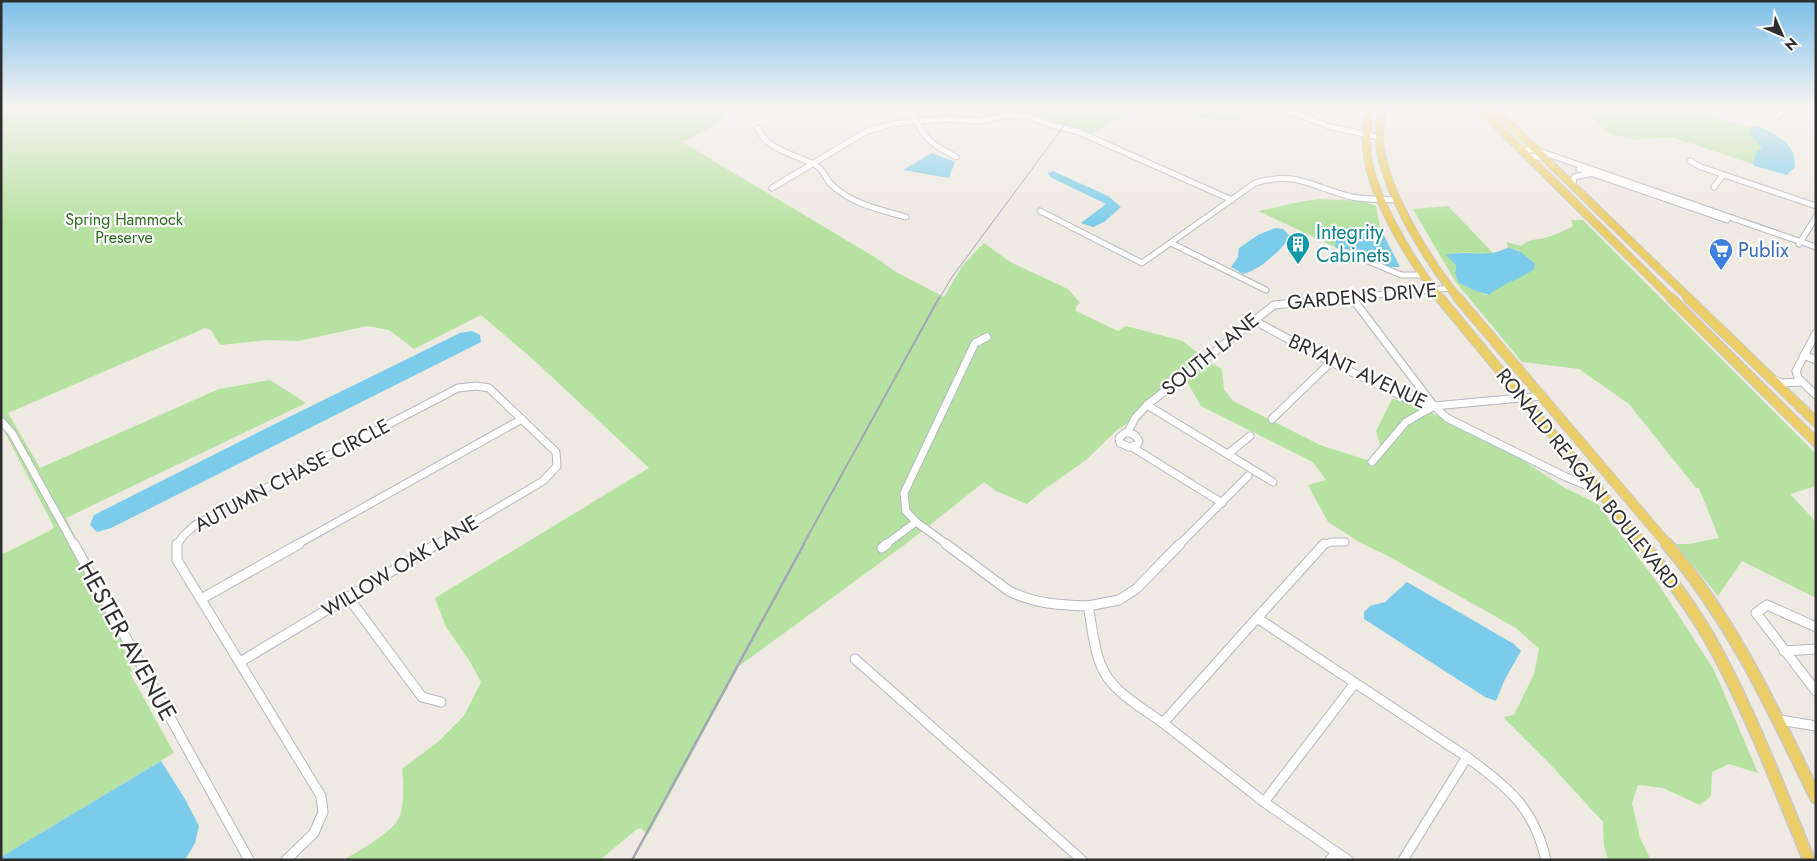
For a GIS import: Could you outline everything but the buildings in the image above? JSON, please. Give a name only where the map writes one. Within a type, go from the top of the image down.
[{"type":"main road","name":"RONALD REAGAN BOULEVARD","points":[[1367,147],[1370,168],[1381,199],[1432,289],[1675,584],[1714,646],[1751,719],[1811,857]]},
{"type":"main road","name":"RONALD REAGAN BOULEVARD","points":[[1380,147],[1384,170],[1398,200],[1423,246],[1450,288],[1693,576],[1731,631],[1780,720],[1816,798]]},
{"type":"main road","points":[[1518,147],[1816,442]]},
{"type":"main road","points":[[1533,147],[1816,422]]},
{"type":"main road","points":[[1589,217],[1601,224],[1633,253],[1644,255]]},
{"type":"main road","points":[[1679,307],[1696,317],[1712,333],[1730,338]]},
{"type":"main road","points":[[1727,354],[1744,359],[1778,390],[1786,393]]},
{"type":"street","points":[[777,147],[821,168],[829,183],[841,192],[877,209],[906,217]]},
{"type":"street","points":[[772,188],[841,147]]},
{"type":"street","points":[[938,147],[956,157]]},
{"type":"street","points":[[1113,147],[1232,200]]},
{"type":"street","points":[[1521,150],[1536,150],[1799,243],[1816,251]]},
{"type":"street","points":[[1528,156],[1543,156],[1648,191]]},
{"type":"street","points":[[1690,162],[1816,206]]},
{"type":"street","points":[[1573,186],[1573,181],[1579,175],[1596,175]]},
{"type":"street","points":[[1714,187],[1723,175]]},
{"type":"street","points":[[1040,211],[1142,263],[1260,181],[1284,178],[1307,180],[1351,196],[1398,200]]},
{"type":"street","points":[[1799,243],[1816,217]]},
{"type":"street","points":[[1799,243],[1816,246]]},
{"type":"street","points":[[1171,244],[1266,290]]},
{"type":"street","points":[[1347,252],[1397,274],[1424,275]]},
{"type":"street","name":"GARDENS DRIVE","points":[[1274,305],[1351,296],[1450,288]]},
{"type":"street","points":[[1351,296],[1434,406]]},
{"type":"street","name":"SOUTH LANE","points":[[1128,432],[1135,418],[1147,405],[1274,305]]},
{"type":"street","name":"BRYANT AVENUE","points":[[1253,320],[1331,362],[1410,400],[1434,406],[1447,418],[1549,469],[1588,486],[1597,487]]},
{"type":"street","points":[[1816,333],[1796,371],[1802,382],[1816,395]]},
{"type":"street","points":[[986,337],[975,343],[904,493],[906,511],[916,522],[1024,600],[1048,605],[1088,606],[1119,600],[1136,589],[1248,476]]},
{"type":"street","points":[[1804,355],[1816,360]]},
{"type":"street","points":[[1272,419],[1331,362]]},
{"type":"street","points":[[1772,379],[1781,383],[1802,382]]},
{"type":"street","name":"AUTUMN CHASE CIRCLE","points":[[286,860],[314,833],[322,812],[321,796],[177,560],[175,551],[177,542],[195,525],[458,388],[476,386],[488,388],[556,452],[558,467]]},
{"type":"street","points":[[1372,462],[1406,421],[1418,412],[1434,406],[1543,396]]},
{"type":"street","points":[[1147,405],[1273,482]]},
{"type":"street","points":[[201,599],[522,420]]},
{"type":"street","name":"HESTER AVENUE","points":[[2,422],[12,433],[250,860]]},
{"type":"street","points":[[1132,447],[1137,445],[1139,438],[1135,434],[1128,432],[1120,436],[1119,440],[1123,445],[1132,447],[1222,503]]},
{"type":"street","points":[[1228,454],[1250,436]]},
{"type":"street","name":"WILLOW OAK LANE","points":[[240,662],[543,481],[558,467]]},
{"type":"street","points":[[882,548],[916,522]]},
{"type":"street","points":[[1162,723],[1320,547],[1326,542],[1336,540],[1345,542]]},
{"type":"street","points":[[348,597],[422,697],[441,702]]},
{"type":"street","points":[[1816,627],[1767,605],[1756,613],[1816,691]]},
{"type":"street","points":[[1088,606],[1100,664],[1117,688],[1333,856],[1348,860]]},
{"type":"street","points":[[1257,618],[1467,757],[1502,783],[1520,800],[1536,823],[1544,844],[1546,860]]},
{"type":"street","points":[[1784,651],[1816,649]]},
{"type":"street","points":[[855,659],[1082,860]]},
{"type":"street","points":[[1264,802],[1355,683]]},
{"type":"street","points":[[1780,720],[1816,726]]},
{"type":"street","points":[[1403,860],[1467,757]]},
{"type":"green space","name":"Spring Hammock Preserve","points":[[1,147],[691,147],[876,258],[896,272],[944,297],[962,266],[984,243],[1010,262],[1068,289],[1080,303],[1076,306],[1076,311],[1118,331],[1126,326],[1183,341],[1209,362],[1222,369],[1224,389],[1233,401],[1320,445],[1373,462],[1383,455],[1376,431],[1392,399],[1410,401],[1502,447],[1565,488],[1598,504],[1657,582],[1714,670],[1758,773],[1729,764],[1712,772],[1711,796],[1700,805],[1663,788],[1638,785],[1632,803],[1640,838],[1651,860],[1608,860],[1604,845],[1603,822],[1548,762],[1503,717],[1514,715],[1534,674],[1539,649],[1516,628],[1388,556],[1361,543],[1328,522],[1308,485],[1326,480],[1313,462],[1201,406],[1186,380],[1165,384],[1151,405],[1142,414],[1117,430],[1086,460],[1027,504],[996,491],[984,482],[907,543],[739,666],[648,835],[641,828],[637,829],[600,860],[344,860],[378,838],[396,823],[402,805],[402,769],[439,741],[464,716],[481,682],[469,660],[446,627],[435,598],[649,468],[536,362],[481,315],[414,349],[389,330],[367,326],[298,341],[268,340],[220,345],[211,330],[205,328],[8,413],[40,468],[219,389],[270,380],[306,403],[66,518],[112,615],[132,671],[130,673],[174,753],[1,857],[1,555],[54,527],[1,425]]},
{"type":"green space","points":[[1702,147],[1761,147],[1762,150],[1753,158],[1753,164]]},
{"type":"green space","points":[[1321,199],[1363,201],[1376,206],[1380,228],[1351,230],[1336,239],[1335,247],[1258,211]]},
{"type":"green space","points":[[1448,206],[1494,254],[1465,252],[1447,255],[1456,265],[1455,273],[1459,283],[1486,295],[1489,295],[1501,285],[1534,269],[1535,264],[1518,250],[1508,248],[1507,242],[1521,246],[1531,240],[1548,237],[1573,226],[1571,220],[1583,220],[1816,454],[1816,486],[1790,494],[1816,522],[1816,598],[1742,561],[1718,596],[1676,544],[1689,544],[1719,538],[1699,488],[1696,488],[1629,404],[1579,369],[1522,362],[1455,281],[1413,209]]},
{"type":"water","points":[[1761,147],[1789,147],[1794,155],[1795,167],[1787,175],[1755,166],[1752,163],[1757,151],[1762,149]]},
{"type":"water","points":[[932,153],[955,162],[949,178],[903,170]]},
{"type":"water","points":[[1053,171],[1108,196],[1121,207],[1104,222],[1093,227],[1081,223],[1106,204],[1050,177],[1048,173]]},
{"type":"water","points":[[1275,228],[1283,229],[1291,237],[1269,259],[1257,268],[1243,274],[1231,267],[1238,257],[1239,248],[1258,235]]},
{"type":"water","points":[[1380,228],[1400,267],[1382,267],[1335,247],[1336,239],[1351,230]]},
{"type":"water","points":[[1507,248],[1519,251],[1526,256],[1535,264],[1534,269],[1489,295],[1459,283],[1455,273],[1456,265],[1446,255],[1455,253],[1491,253]]},
{"type":"water","points":[[472,331],[480,335],[481,342],[111,528],[97,532],[90,525],[94,515],[460,333]]},
{"type":"water","points":[[1407,582],[1514,644],[1521,651],[1505,679],[1496,701],[1485,697],[1364,619],[1364,612],[1370,606],[1385,602]]},
{"type":"water","points":[[161,761],[185,799],[199,826],[195,843],[185,860],[1,860],[1,857]]},
{"type":"railway","points":[[939,299],[952,277],[1048,147]]},
{"type":"railway","points":[[803,545],[939,298]]},
{"type":"railway","points":[[632,860],[804,544]]},
{"type":"place","name":"Integrity Cabinets","points":[[1298,265]]},
{"type":"place","name":"Publix","points":[[1721,271]]}]
